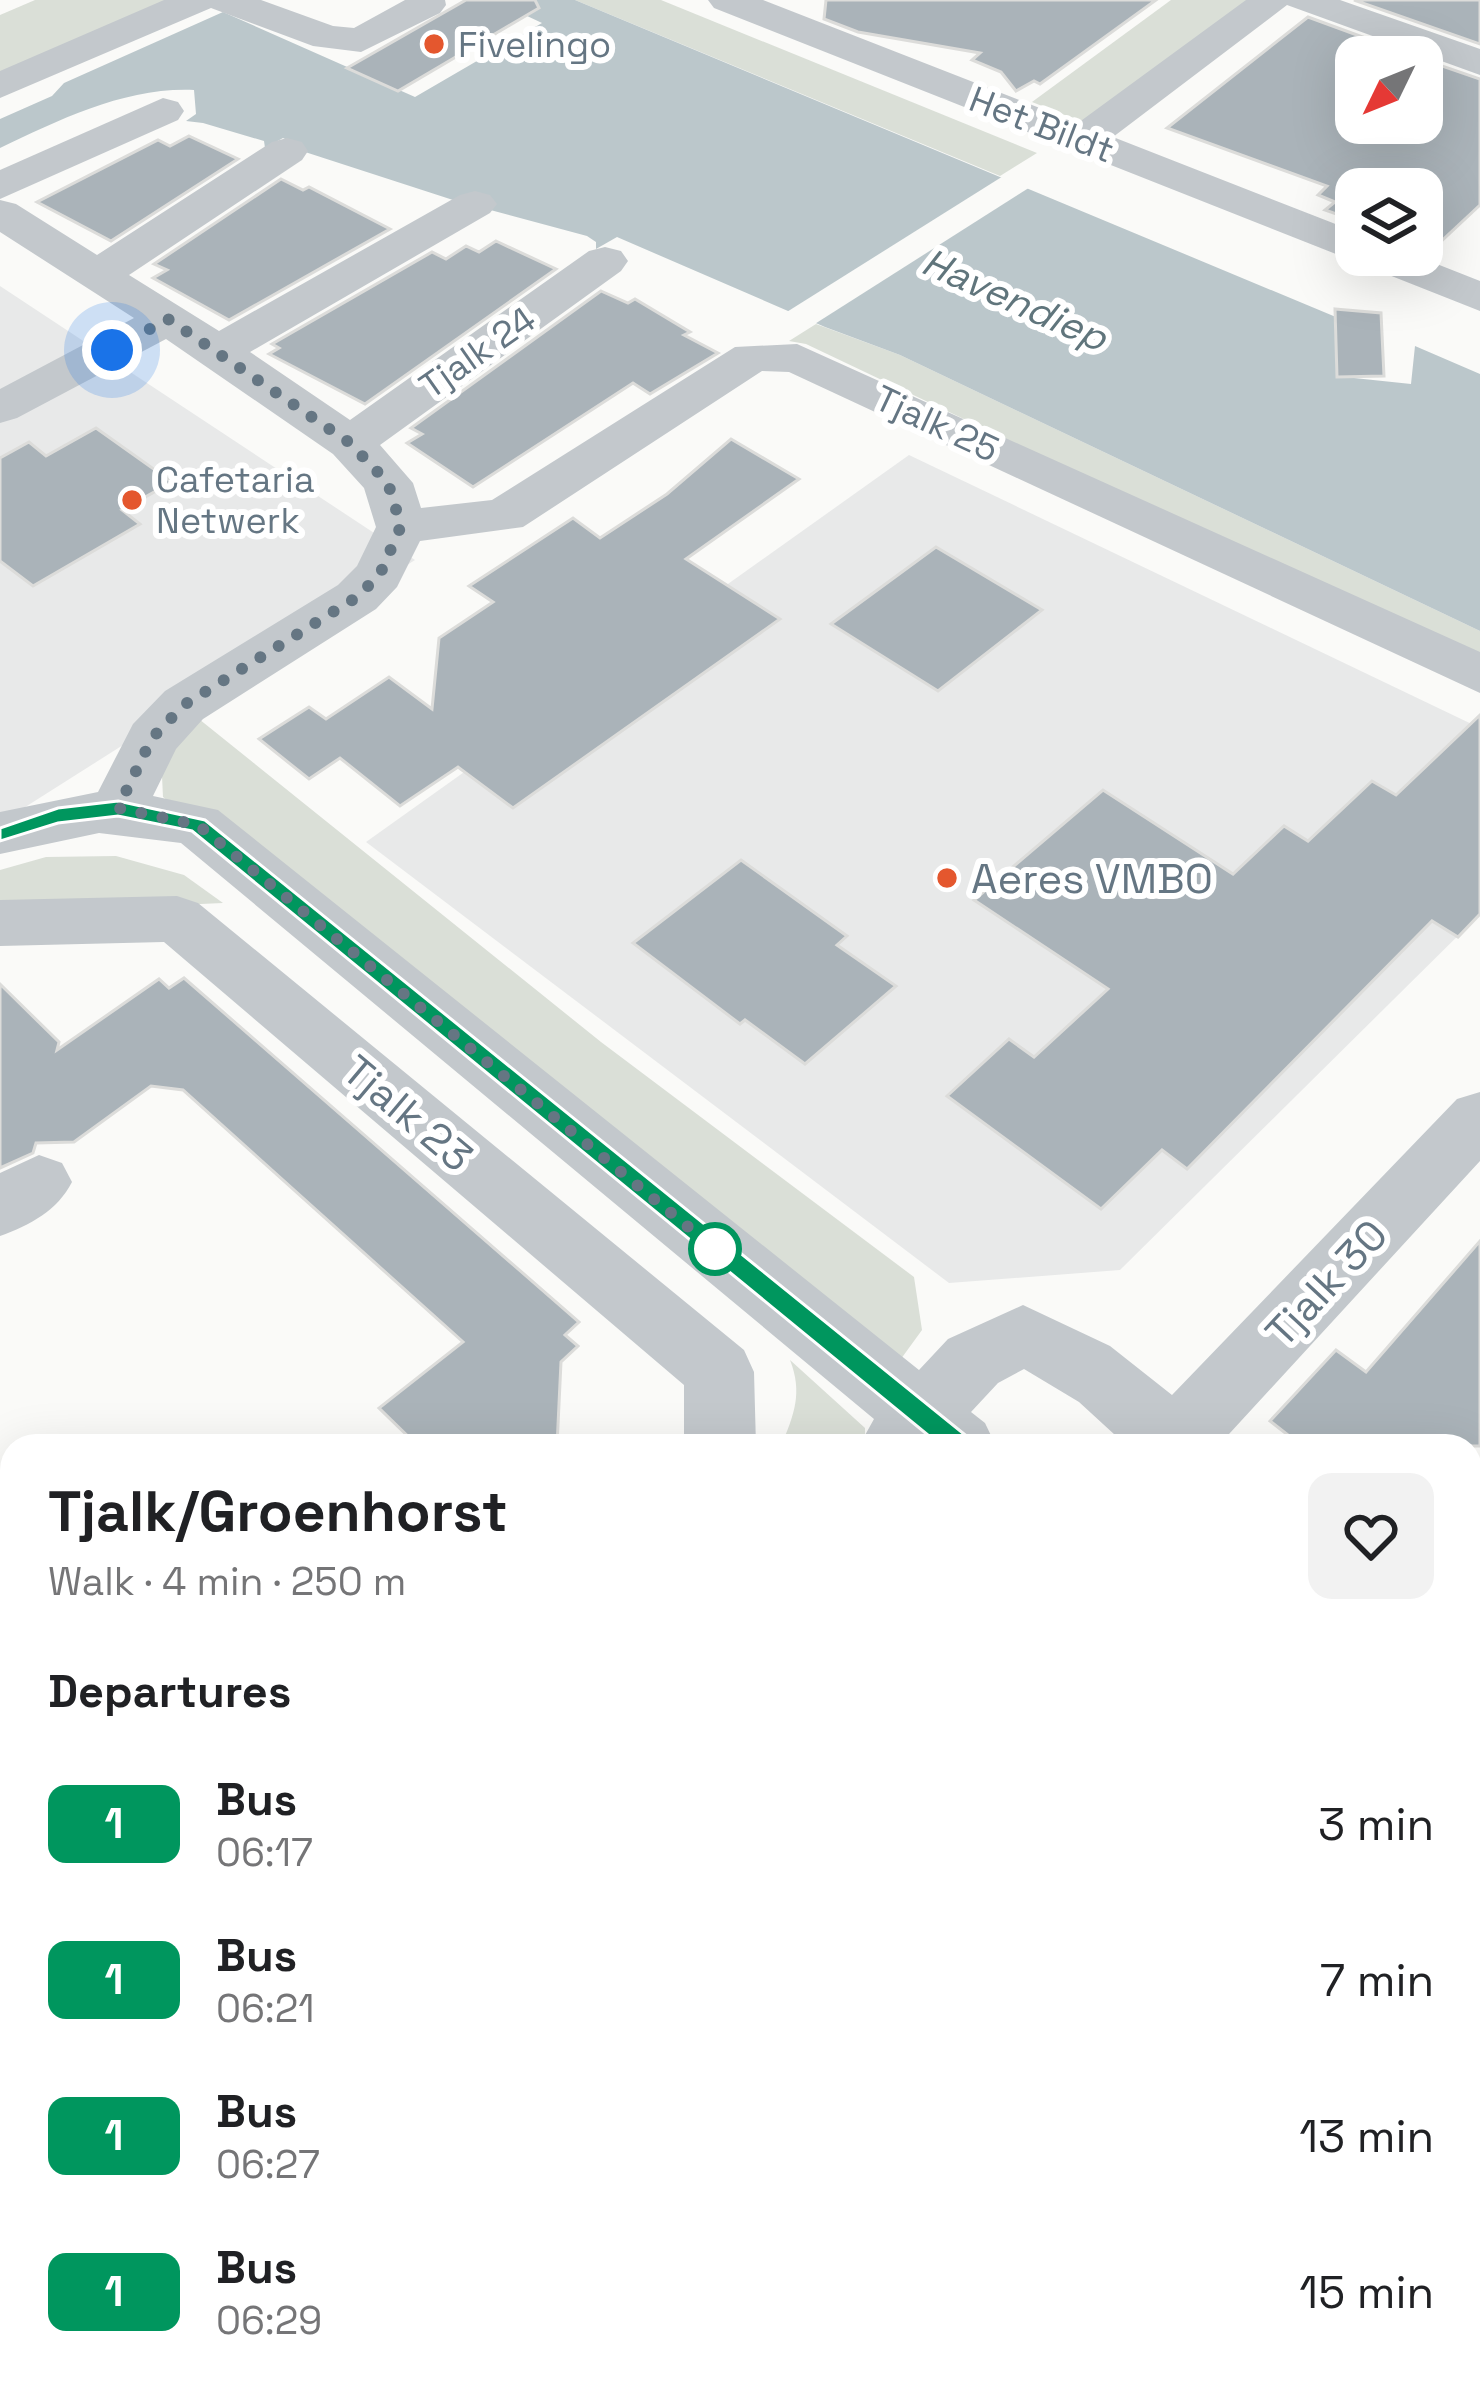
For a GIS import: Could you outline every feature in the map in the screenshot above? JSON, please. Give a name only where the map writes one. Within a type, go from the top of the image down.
[{"type":"street","points":[[0,86],[197,0]]},
{"type":"street","points":[[225,0],[327,38],[362,40],[426,5],[425,0]]},
{"type":"street","name":"Het Bildt","points":[[728,0],[1335,240]]},
{"type":"street","points":[[1084,140],[1271,0]]},
{"type":"street","points":[[1303,0],[1480,63]]},
{"type":"street","points":[[0,186],[163,110]]},
{"type":"street","points":[[99,274],[287,151]]},
{"type":"street","points":[[218,351],[475,204]]},
{"type":"street","points":[[0,213],[218,351],[350,443],[388,483],[401,526],[380,574],[357,597],[184,705],[152,738],[118,808]]},
{"type":"street","name":"Tjalk 24","points":[[350,443],[605,260]]},
{"type":"street","points":[[1427,276],[1480,297]]},
{"type":"street","points":[[0,408],[168,319]]},
{"type":"street","name":"Tjalk 25","points":[[401,526],[505,515],[752,357],[797,358],[1480,674]]},
{"type":"street","points":[[0,833],[58,815],[118,808],[198,825],[922,1434]]},
{"type":"street","name":"Tjalk 23","points":[[0,923],[177,919],[719,1372],[720,1434]]},
{"type":"street","name":"Tjalk 30","points":[[1182,1434],[1309,1305],[1480,1118]]},
{"type":"street","points":[[925,1434],[973,1361],[1023,1335],[1073,1357],[1140,1406],[1162,1434]]},
{"type":"shaded area","points":[[35,0],[170,0],[0,75],[0,15]]},
{"type":"shaded area","points":[[575,0],[661,0],[1037,153],[1000,176]]},
{"type":"shaded area","points":[[1171,0],[1252,0],[1090,125],[1032,102]]},
{"type":"shaded area","points":[[0,286],[415,560],[0,823]]},
{"type":"shaded area","points":[[816,324],[900,355],[1480,631],[1480,664],[806,344],[789,341]]},
{"type":"shaded area","name":"Aeres VMBO","points":[[909,455],[1480,728],[1480,914],[1120,1270],[949,1283],[366,842]]},
{"type":"shaded area","points":[[194,715],[601,1042],[914,1277],[922,1330],[898,1363],[163,797],[161,755]]},
{"type":"shaded area","points":[[116,856],[184,875],[223,903],[0,913],[0,870],[46,857]]},
{"type":"shaded area","points":[[790,1360],[865,1428],[865,1434],[786,1434],[796,1383]]},
{"type":"water","name":"Havendiep","points":[[493,0],[575,0],[1355,325],[1354,378],[1411,384],[1415,346],[1480,374],[1480,631],[900,355],[617,237],[596,249],[596,242],[587,236],[453,200],[302,151],[304,148],[283,138],[265,148],[264,141],[186,121],[196,114],[194,90],[119,99],[0,148],[0,119],[52,96],[64,83],[223,12],[415,97],[542,23]]},
{"type":"pier","points":[[1008,173],[1035,184],[810,327],[782,315]]},
{"type":"building","name":"Fivelingo","points":[[466,0],[535,0],[539,8],[398,91],[347,68]]},
{"type":"building","points":[[826,0],[1156,0],[1040,84],[1034,81],[1016,91],[1001,72],[972,60],[980,53],[858,32],[824,19]]},
{"type":"building","points":[[1354,0],[1480,0],[1480,44]]},
{"type":"building","points":[[1308,17],[1360,36],[1335,36],[1335,144],[1443,144],[1443,66],[1480,79],[1480,205],[1443,240],[1443,168],[1335,168],[1335,202],[1318,195],[1327,186],[1167,128]]},
{"type":"building","points":[[189,136],[238,159],[111,241],[37,202],[158,140],[170,146]]},
{"type":"building","points":[[281,179],[303,190],[309,187],[390,229],[229,320],[153,278],[167,270],[154,264]]},
{"type":"building","points":[[496,241],[556,269],[365,404],[269,354],[279,348],[272,344],[432,252],[446,259],[466,246],[479,252]]},
{"type":"building","points":[[601,291],[628,303],[635,299],[718,353],[650,394],[633,383],[473,487],[407,443],[422,434],[411,428]]},
{"type":"building","points":[[1335,309],[1381,313],[1384,376],[1337,377]]},
{"type":"building","points":[[96,428],[172,482],[122,510],[140,524],[33,586],[0,561],[0,458],[29,442],[46,456]]},
{"type":"building","points":[[731,439],[799,479],[686,559],[780,619],[513,808],[458,767],[400,806],[340,758],[309,779],[259,739],[309,707],[326,719],[389,677],[432,709],[439,638],[493,602],[469,586],[573,518],[600,538],[667,494]]},
{"type":"building","points":[[936,547],[1042,610],[938,691],[831,624]]},
{"type":"building","points":[[1480,715],[1480,914],[1458,937],[1432,921],[1187,1169],[1162,1150],[1101,1209],[947,1096],[1009,1039],[1034,1057],[1108,989],[974,900],[1103,790],[1233,874],[1284,826],[1308,841],[1372,781],[1396,795]]},
{"type":"building","points":[[741,860],[847,936],[837,945],[896,986],[805,1064],[745,1020],[740,1024],[633,943]]},
{"type":"building","points":[[184,978],[579,1322],[565,1335],[578,1346],[561,1362],[558,1434],[406,1434],[379,1408],[463,1342],[183,1090],[151,1086],[74,1142],[36,1143],[33,1153],[0,1168],[0,984],[59,1042],[57,1050],[159,979],[169,988]]},
{"type":"building","points":[[1480,1241],[1480,1434],[1287,1434],[1270,1421],[1336,1350],[1366,1372]]},
{"type":"bus line","name":"1","points":[[0,833],[58,815],[118,808],[198,825],[943,1434]]},
{"type":"place","name":"Fivelingo","points":[[434,44]]},
{"type":"place","name":"Cafetaria Netwerk","points":[[132,500]]},
{"type":"place","name":"Aeres VMBO","points":[[947,878]]},
{"type":"route","points":[[112,350],[168,319],[350,443],[388,483],[401,526],[380,574],[357,597],[184,705],[152,738],[118,808],[198,825],[715,1249]]}]
